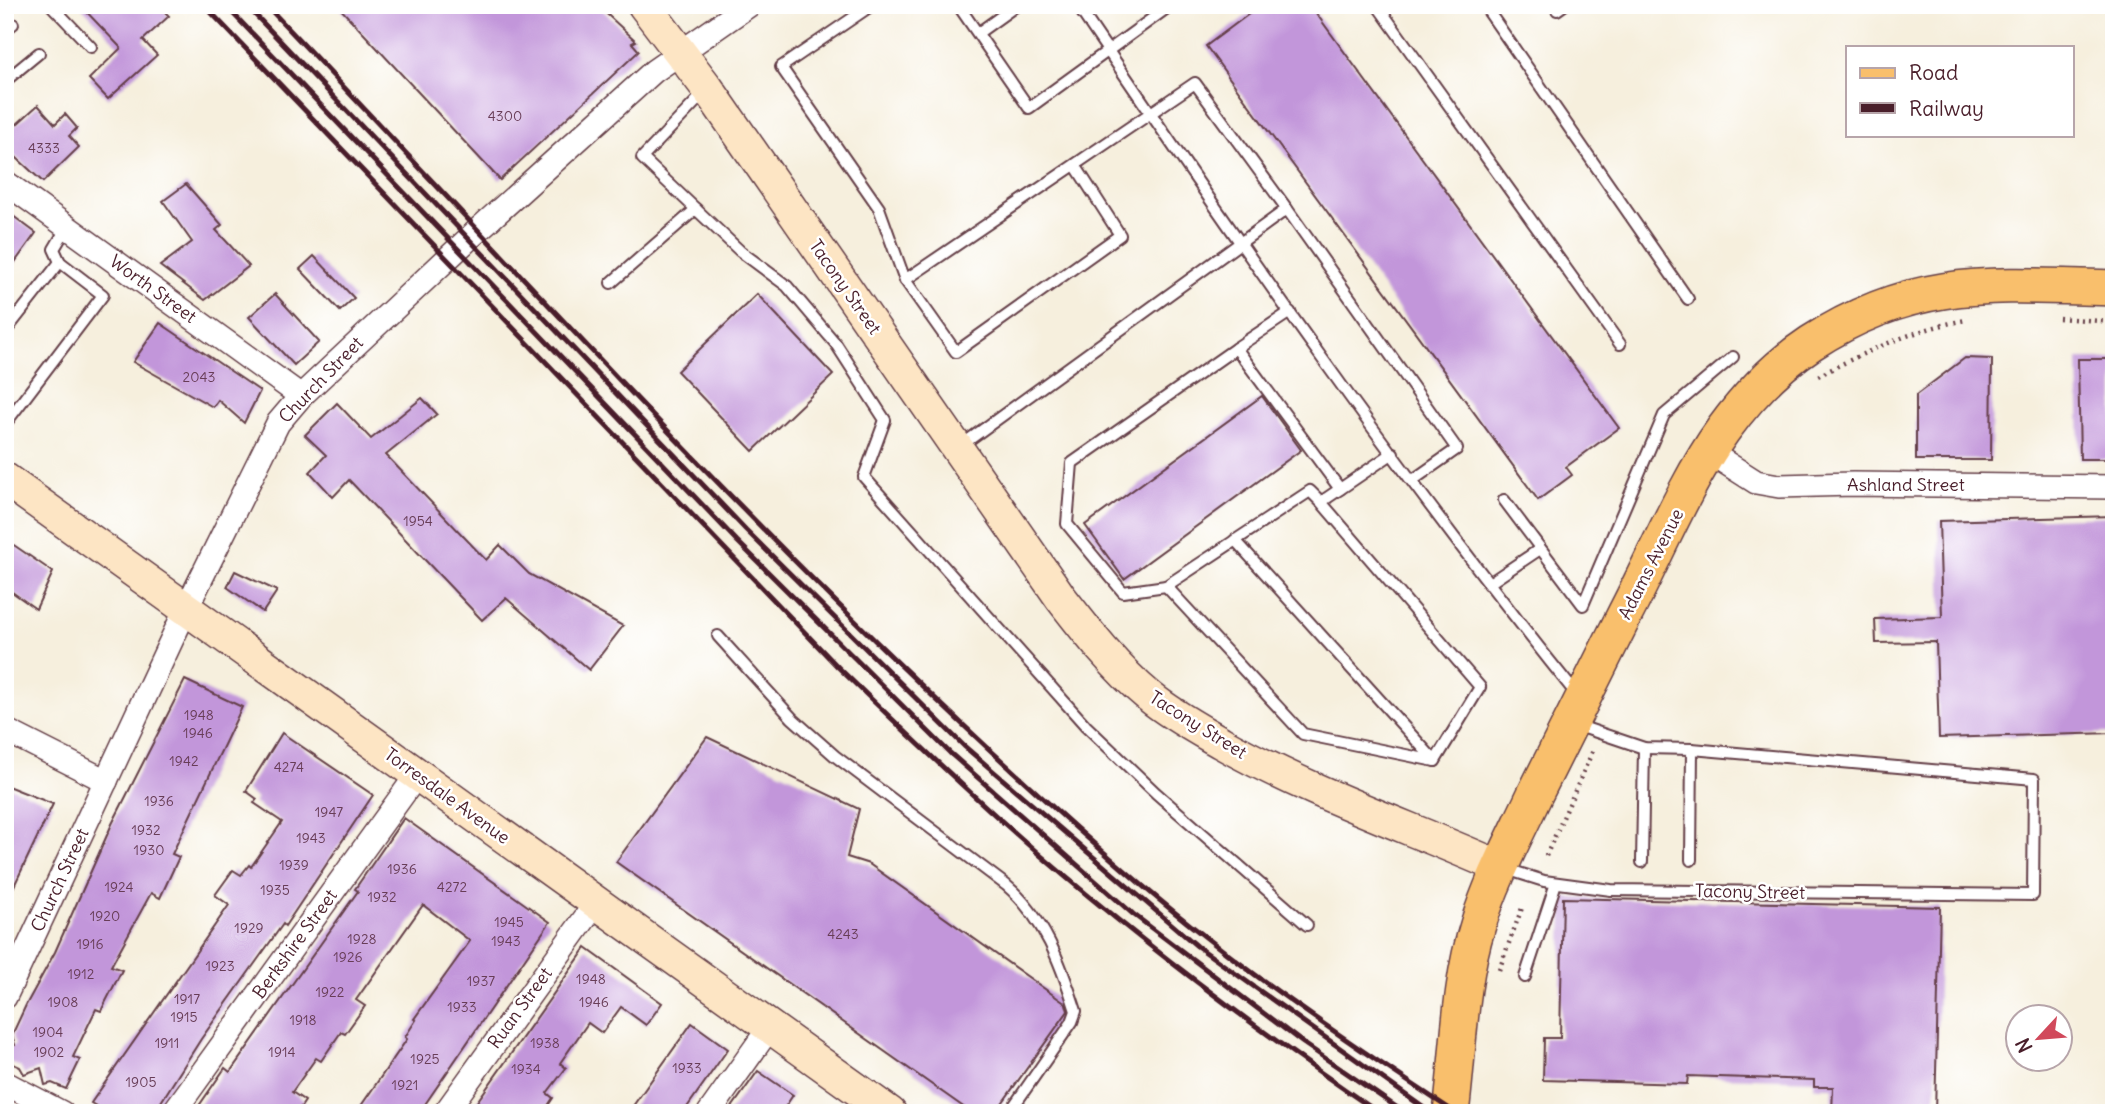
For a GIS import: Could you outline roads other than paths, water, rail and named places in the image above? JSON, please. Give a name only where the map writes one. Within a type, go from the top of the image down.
[{"type":"main road","name":"Tacony Street","points":[[644,5],[708,89],[1061,598],[1088,632],[1150,696],[1191,725],[1316,791],[1500,867]]},
{"type":"main road","name":"Adams Avenue","points":[[1451,1113],[1467,977],[1478,925],[1500,867],[1575,712],[1709,452],[1738,410],[1785,361],[1812,342],[1883,306],[1911,296],[1961,287],[2114,288]]},
{"type":"main road","name":"Torresdale Avenue","points":[[5,480],[890,1113]]},
{"type":"street","name":"Church Street","points":[[5,997],[186,609],[278,423],[300,396],[654,71],[746,6]]},
{"type":"street","name":"Worth Street","points":[[5,182],[300,396]]},
{"type":"street","name":"Ashland Street","points":[[1709,452],[1736,472],[1756,482],[1779,486],[1853,484],[2114,487]]},
{"type":"street","points":[[5,730],[106,781]]},
{"type":"street","name":"Berkshire Street","points":[[173,1113],[417,775]]},
{"type":"street","name":"Ruan Street","points":[[445,1113],[596,903]]},
{"type":"street","points":[[709,1113],[770,1027]]},
{"type":"street","points":[[5,1083],[62,1113]]},
{"type":"lane","points":[[51,5],[91,47]]},
{"type":"lane","points":[[872,5],[781,67],[879,208],[905,280],[956,352],[1120,235],[1075,165]]},
{"type":"lane","points":[[958,5],[1029,108],[1171,5]]},
{"type":"lane","points":[[978,33],[1017,5]]},
{"type":"lane","points":[[1077,5],[1150,116],[1488,584],[1575,712],[1644,748],[1692,749],[1691,860]]},
{"type":"lane","points":[[1377,5],[1620,344]]},
{"type":"lane","points":[[1484,5],[1688,299]]},
{"type":"lane","points":[[1554,5],[1558,10],[1564,5]]},
{"type":"lane","points":[[5,81],[39,53]]},
{"type":"lane","points":[[905,280],[1195,83],[1457,449],[1413,480]]},
{"type":"lane","points":[[708,89],[642,158],[740,251],[787,286],[836,344],[885,420],[864,477],[1086,726],[1156,793],[1307,925]]},
{"type":"lane","points":[[611,283],[696,209]]},
{"type":"lane","points":[[957,449],[1287,209]]},
{"type":"lane","points":[[5,424],[103,295],[60,262],[54,249],[67,227]]},
{"type":"lane","points":[[5,332],[60,262]]},
{"type":"lane","points":[[1290,312],[1072,463],[1067,524],[1123,592],[1166,586],[1310,491],[1479,687],[1435,761]]},
{"type":"lane","points":[[1236,348],[1340,489]]},
{"type":"lane","points":[[1504,500],[1583,605],[1664,415],[1733,357]]},
{"type":"lane","points":[[1321,502],[1393,453]]},
{"type":"lane","points":[[1235,540],[1435,761]]},
{"type":"lane","points":[[1488,584],[1540,549]]},
{"type":"lane","points":[[1166,586],[1303,734],[1435,761]]},
{"type":"lane","points":[[718,636],[792,718],[835,756],[1006,885],[1024,900],[1036,917],[1048,937],[1076,1011],[1072,1022],[1009,1113]]},
{"type":"lane","points":[[1642,862],[1644,748]]},
{"type":"lane","name":"Tacony Street","points":[[1500,867],[1556,883],[1611,890],[2033,895],[2034,779],[1692,749]]},
{"type":"lane","points":[[1525,977],[1556,883]]},
{"type":"railway","points":[[204,5],[838,667],[913,739],[1014,832],[1122,923],[1249,1021],[1379,1113]]},
{"type":"railway","points":[[225,5],[737,541],[950,753],[1133,914],[1303,1043],[1405,1113]]},
{"type":"railway","points":[[246,5],[746,530],[964,746],[1197,946],[1431,1113]]},
{"type":"railway","points":[[266,5],[694,458],[914,678],[1027,784],[1181,918],[1336,1033],[1456,1113]]}]
